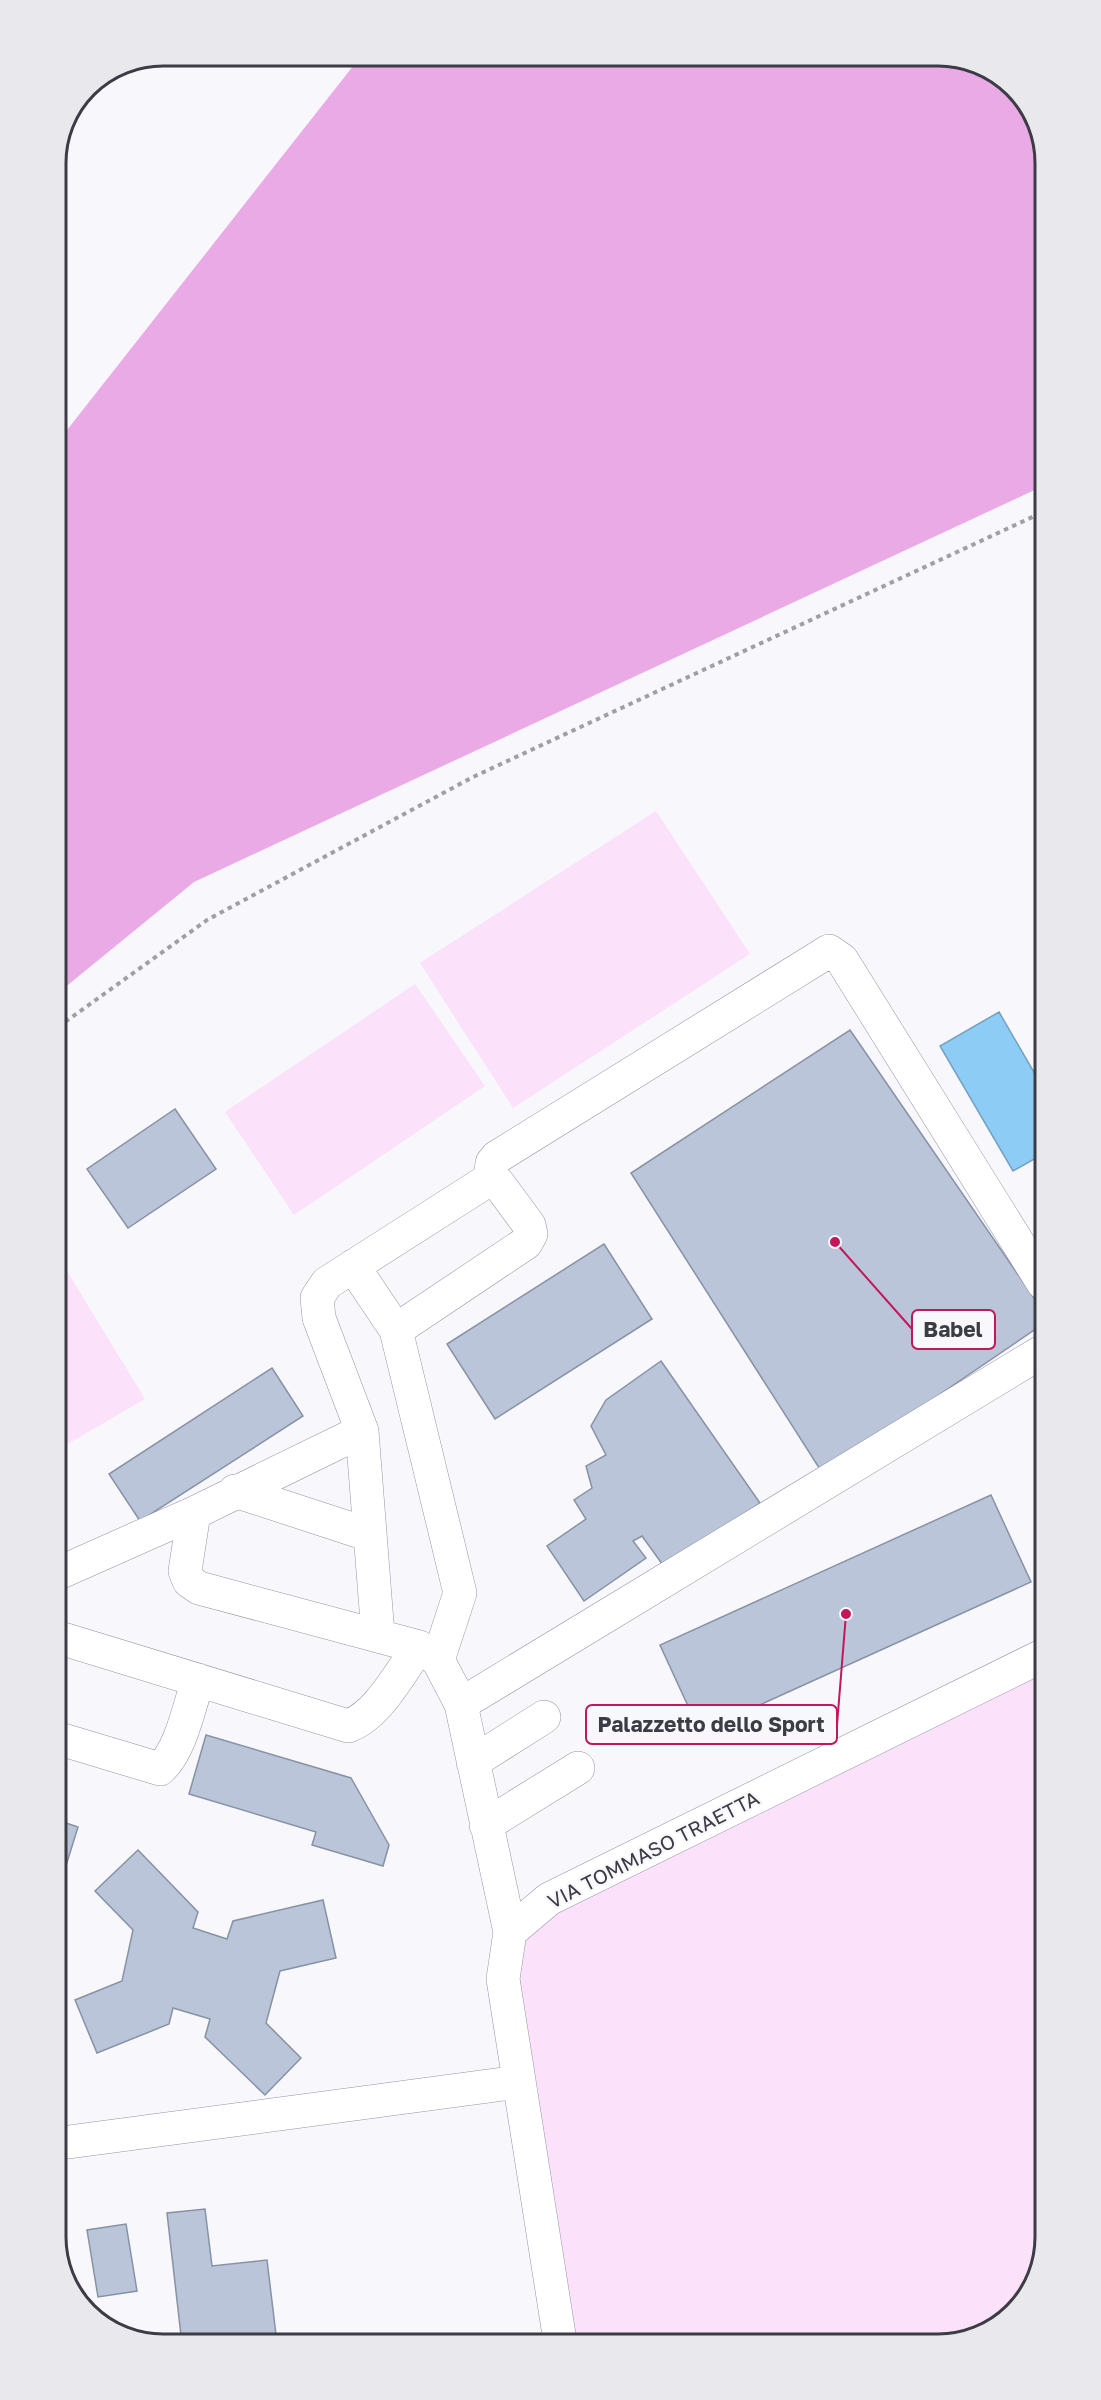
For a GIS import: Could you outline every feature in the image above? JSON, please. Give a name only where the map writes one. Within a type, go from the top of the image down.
[{"type":"street","points":[[490,1179],[492,1163],[497,1158],[829,951],[842,960],[1035,1270]]},
{"type":"street","points":[[378,1635],[362,1431],[319,1318],[317,1298],[327,1283],[490,1179]]},
{"type":"street","points":[[396,1330],[526,1242],[531,1234],[530,1225],[498,1183],[490,1179]]},
{"type":"street","points":[[66,1640],[348,1726],[370,1714],[429,1653],[460,1593],[396,1330],[353,1266]]},
{"type":"street","points":[[461,1704],[1035,1356]]},
{"type":"street","points":[[66,1570],[194,1513],[362,1431]]},
{"type":"street","points":[[236,1491],[370,1534]]},
{"type":"street","points":[[194,1513],[185,1570],[189,1581],[199,1588],[378,1635],[429,1653],[461,1704],[510,1932],[503,1978],[559,2334]]},
{"type":"street","name":"VIA TOMMASO TRAETTA","points":[[510,1932],[549,1899],[1035,1659]]},
{"type":"street","points":[[66,1741],[160,1769],[175,1750],[198,1680]]},
{"type":"street","points":[[473,1762],[544,1717]]},
{"type":"street","points":[[486,1825],[578,1768]]},
{"type":"street","points":[[66,2142],[519,2082]]},
{"type":"path","points":[[66,1021],[207,920],[473,777],[1035,516]]},
{"type":"shaded area","points":[[353,66],[944,66],[969,71],[997,86],[1019,109],[1030,132],[1035,163],[1035,490],[194,882],[66,986],[66,431]]},
{"type":"shaded area","points":[[656,811],[750,954],[513,1108],[420,963]]},
{"type":"shaded area","points":[[415,984],[485,1086],[294,1215],[225,1112]]},
{"type":"shaded area","points":[[66,1269],[145,1399],[66,1445]]},
{"type":"shaded area","points":[[1035,1660],[1035,2237],[1030,2268],[1015,2296],[992,2318],[969,2329],[951,2333],[559,2334],[510,1932]]},
{"type":"water","points":[[999,1012],[1035,1074],[1035,1159],[1013,1171],[940,1046]]},
{"type":"building","points":[[850,1030],[1035,1299],[1035,1329],[823,1474],[631,1173]]},
{"type":"building","points":[[175,1109],[216,1169],[128,1228],[87,1169]]},
{"type":"building","points":[[604,1244],[652,1319],[495,1419],[447,1344]]},
{"type":"building","points":[[661,1361],[760,1503],[665,1568],[642,1536],[633,1541],[646,1558],[584,1601],[547,1546],[586,1519],[574,1500],[592,1488],[586,1466],[606,1455],[591,1426],[606,1400]]},
{"type":"building","points":[[272,1368],[303,1416],[140,1521],[109,1474]]},
{"type":"building","points":[[991,1495],[1031,1582],[700,1732],[660,1645]]},
{"type":"building","points":[[206,1735],[351,1778],[389,1845],[383,1866],[312,1845],[316,1832],[189,1794]]},
{"type":"building","points":[[66,1823],[78,1827],[66,1866]]},
{"type":"building","points":[[138,1850],[198,1912],[193,1928],[227,1939],[233,1921],[323,1900],[336,1958],[280,1971],[266,2023],[301,2058],[265,2095],[205,2037],[210,2019],[173,2008],[169,2024],[97,2053],[75,2000],[122,1981],[133,1930],[95,1891]]},
{"type":"building","points":[[205,2209],[212,2266],[267,2260],[276,2334],[181,2334],[167,2213]]},
{"type":"building","points":[[126,2224],[137,2291],[98,2297],[87,2230]]},
{"type":"place","name":"Babel","points":[[835,1242]]},
{"type":"place","name":"Palazzetto dello Sport","points":[[846,1614]]}]
